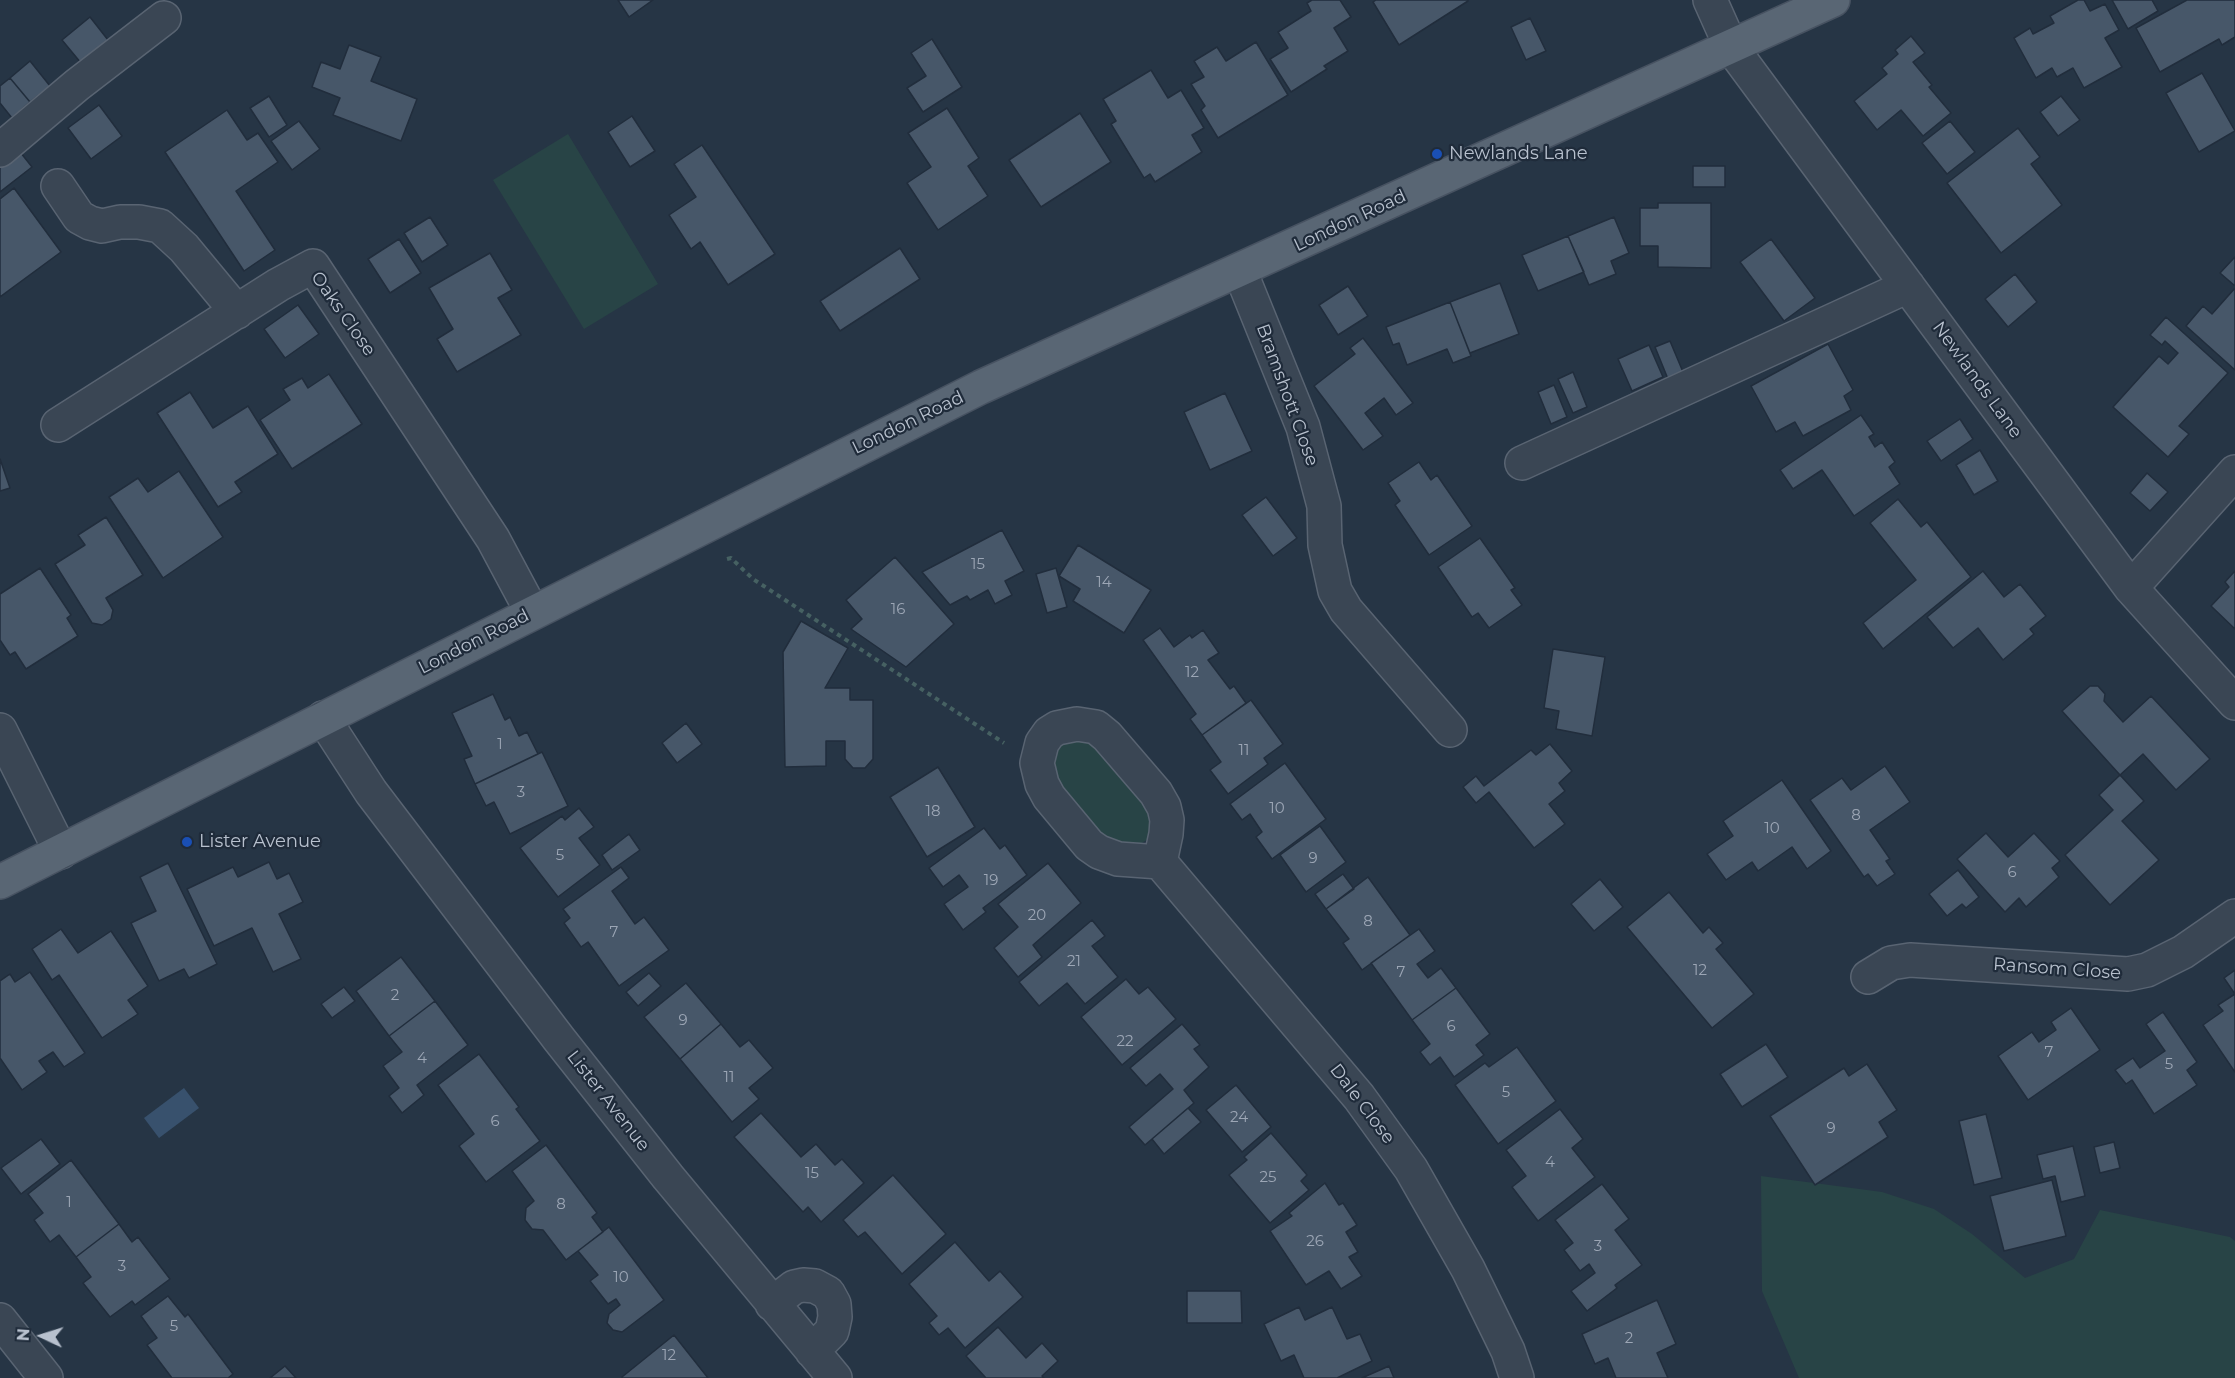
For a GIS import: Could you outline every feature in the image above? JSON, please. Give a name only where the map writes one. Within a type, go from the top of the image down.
[{"type":"main road","name":"London Road","points":[[0,882],[981,387],[1833,0]]},
{"type":"street","name":"Newlands Lane","points":[[1710,0],[1731,47],[2131,588],[2235,703]]},
{"type":"street","points":[[0,150],[77,85],[164,18]]},
{"type":"street","points":[[58,186],[79,218],[90,224],[102,226],[120,222],[139,222],[160,226],[184,248],[237,312]]},
{"type":"street","name":"Oaks Close","points":[[58,425],[278,285],[314,266],[493,539],[532,612]]},
{"type":"street","name":"Bramshott Close","points":[[1240,271],[1303,427],[1324,506],[1325,545],[1335,591],[1346,610],[1450,730]]},
{"type":"street","points":[[1522,463],[1908,286]]},
{"type":"street","points":[[2131,588],[2235,472]]},
{"type":"street","name":"Lister Avenue","points":[[323,718],[371,792],[439,882],[668,1177],[835,1378]]},
{"type":"street","points":[[1077,724],[1096,728],[1107,736],[1156,793],[1164,807],[1167,820],[1160,862],[1118,859],[1099,852],[1089,845],[1049,797],[1039,774],[1038,751],[1057,728],[1077,724]]},
{"type":"street","points":[[0,730],[61,852]]},
{"type":"street","name":"Dale Close","points":[[1160,862],[1359,1097],[1411,1169],[1468,1269],[1508,1352],[1517,1378]]},
{"type":"street","name":"Ransom Close","points":[[1868,977],[1892,963],[1920,960],[2128,974],[2146,970],[2183,952],[2235,916]]},
{"type":"street","points":[[772,1304],[794,1287],[803,1285],[815,1286],[828,1293],[834,1304],[835,1317],[832,1331],[812,1351]]},
{"type":"street","points":[[0,1320],[46,1378]]},
{"type":"path","points":[[721,562],[730,558],[753,579],[1009,746],[1038,751]]},
{"type":"green space","points":[[568,134],[658,284],[584,329],[493,180]]},
{"type":"green space","points":[[1086,738],[1152,808],[1152,830],[1148,839],[1139,845],[1104,843],[1057,782],[1051,763],[1054,753],[1065,740]]},
{"type":"green space","points":[[1761,1176],[1882,1192],[1934,1209],[1972,1234],[2025,1278],[2074,1259],[2100,1210],[2230,1237],[2235,1241],[2235,1378],[1799,1378],[1762,1291]]},
{"type":"water","points":[[184,1088],[199,1108],[159,1138],[144,1118]]},
{"type":"building","points":[[618,0],[653,0],[629,17]]},
{"type":"building","points":[[1312,0],[1340,0],[1351,17],[1334,28],[1348,51],[1324,66],[1327,69],[1291,92],[1270,59],[1288,48],[1278,32],[1311,11],[1307,3]]},
{"type":"building","points":[[1376,0],[1468,1],[1399,45],[1373,2]]},
{"type":"building","points":[[2078,0],[2084,0],[2090,11],[2105,4],[2119,30],[2105,38],[2122,67],[2084,88],[2073,68],[2057,77],[2052,68],[2036,78],[2014,38],[2030,28],[2033,34],[2054,23],[2050,16]]},
{"type":"building","points":[[2112,0],[2152,0],[2158,11],[2128,29]]},
{"type":"building","points":[[2187,0],[2235,0],[2235,37],[2222,45],[2219,39],[2160,72],[2136,28]]},
{"type":"building","points":[[90,17],[108,40],[81,63],[62,40]]},
{"type":"building","points":[[1530,18],[1546,51],[1526,60],[1511,27]]},
{"type":"building","points":[[1911,36],[1925,53],[1913,62],[1932,85],[1929,87],[1951,113],[1923,136],[1901,110],[1877,130],[1854,101],[1887,74],[1882,68],[1898,54],[1895,50]]},
{"type":"building","points":[[932,39],[962,87],[923,112],[907,88],[926,76],[911,53]]},
{"type":"building","points":[[1256,42],[1288,95],[1218,138],[1201,110],[1205,106],[1191,84],[1204,77],[1194,61],[1217,47],[1226,61]]},
{"type":"building","points":[[349,45],[381,57],[371,81],[417,99],[401,141],[333,115],[340,98],[312,87],[321,62],[340,69]]},
{"type":"building","points":[[30,61],[50,86],[30,102],[10,78]]},
{"type":"building","points":[[1151,70],[1168,98],[1181,90],[1204,128],[1192,135],[1202,152],[1155,182],[1150,174],[1144,178],[1111,124],[1116,121],[1103,99]]},
{"type":"building","points":[[2202,73],[2235,131],[2199,152],[2166,93]]},
{"type":"building","points":[[10,78],[30,102],[12,118],[0,103],[0,86]]},
{"type":"building","points":[[269,96],[287,125],[269,137],[250,108]]},
{"type":"building","points":[[2061,96],[2080,120],[2058,136],[2040,112]]},
{"type":"building","points":[[99,105],[122,136],[91,159],[68,128]]},
{"type":"building","points":[[947,108],[979,158],[968,166],[988,196],[938,230],[907,183],[931,167],[908,133]]},
{"type":"building","points":[[227,110],[247,140],[258,133],[278,162],[236,191],[275,250],[244,271],[165,152]]},
{"type":"building","points":[[1080,113],[1111,162],[1041,207],[1009,160]]},
{"type":"building","points":[[632,116],[655,151],[630,167],[608,132]]},
{"type":"building","points":[[299,121],[320,149],[292,170],[271,141]]},
{"type":"building","points":[[1950,121],[1975,152],[1947,174],[1922,143]]},
{"type":"building","points":[[2018,128],[2040,157],[2031,164],[2062,205],[2001,253],[1947,183]]},
{"type":"building","points":[[13,143],[32,167],[0,192],[0,154]]},
{"type":"building","points":[[702,145],[775,254],[728,285],[700,242],[691,249],[669,215],[696,197],[674,164]]},
{"type":"building","points":[[1693,166],[1725,166],[1725,187],[1693,187]]},
{"type":"building","points":[[14,188],[61,252],[0,297],[0,199]]},
{"type":"building","points":[[1658,203],[1711,203],[1711,268],[1658,267],[1658,246],[1640,246],[1640,208],[1658,208]]},
{"type":"building","points":[[430,217],[448,245],[422,262],[404,233]]},
{"type":"building","points":[[1614,217],[1629,253],[1611,261],[1616,274],[1589,285],[1568,236]]},
{"type":"building","points":[[1568,236],[1584,272],[1538,291],[1522,255]]},
{"type":"building","points":[[399,239],[421,273],[390,293],[368,259]]},
{"type":"building","points":[[1771,239],[1815,298],[1784,321],[1740,262]]},
{"type":"building","points":[[900,248],[920,279],[840,331],[820,301]]},
{"type":"building","points":[[490,253],[512,290],[498,298],[521,335],[457,372],[437,339],[453,329],[429,288]]},
{"type":"building","points":[[2235,257],[2235,286],[2220,273]]},
{"type":"building","points":[[2015,274],[2037,302],[2008,327],[1985,299]]},
{"type":"building","points":[[1500,283],[1519,334],[1470,353],[1450,302]]},
{"type":"building","points":[[1348,286],[1368,316],[1338,335],[1319,305]]},
{"type":"building","points":[[2235,288],[2235,370],[2186,326],[2203,306],[2212,314]]},
{"type":"building","points":[[1450,302],[1471,356],[1453,363],[1447,349],[1407,365],[1399,343],[1393,345],[1386,327]]},
{"type":"building","points":[[298,305],[319,334],[285,358],[264,329]]},
{"type":"building","points":[[2166,317],[2228,373],[2179,426],[2189,434],[2168,457],[2113,407],[2159,356],[2168,364],[2178,353],[2165,341],[2162,345],[2150,335]]},
{"type":"building","points":[[1363,338],[1413,403],[1396,415],[1384,398],[1365,413],[1383,436],[1363,450],[1314,386],[1355,354],[1350,348]]},
{"type":"building","points":[[1670,341],[1683,372],[1668,379],[1655,347]]},
{"type":"building","points":[[1828,344],[1853,390],[1844,396],[1851,410],[1803,436],[1795,422],[1776,432],[1751,386]]},
{"type":"building","points":[[1649,345],[1663,377],[1632,391],[1618,359]]},
{"type":"building","points":[[1573,372],[1587,407],[1573,413],[1558,379]]},
{"type":"building","points":[[329,374],[362,424],[292,469],[260,420],[290,400],[283,389],[302,378],[308,388]]},
{"type":"building","points":[[1554,385],[1567,417],[1551,424],[1538,392]]},
{"type":"building","points":[[190,392],[213,428],[248,406],[278,454],[235,482],[242,492],[218,507],[157,413]]},
{"type":"building","points":[[1225,393],[1252,451],[1210,470],[1184,412]]},
{"type":"building","points":[[1861,415],[1874,434],[1869,437],[1875,447],[1882,442],[1895,462],[1889,467],[1900,484],[1854,516],[1822,470],[1793,489],[1780,470]]},
{"type":"building","points":[[1960,419],[1973,439],[1941,461],[1927,441]]},
{"type":"building","points":[[1980,450],[1998,481],[1974,495],[1956,465]]},
{"type":"building","points":[[0,459],[10,488],[0,491]]},
{"type":"building","points":[[1419,462],[1431,480],[1437,475],[1472,526],[1429,555],[1395,505],[1400,501],[1388,483]]},
{"type":"building","points":[[179,471],[223,537],[163,578],[109,497],[138,478],[148,492]]},
{"type":"building","points":[[2147,473],[2168,492],[2150,511],[2130,493]]},
{"type":"building","points":[[1266,497],[1297,538],[1273,556],[1242,515]]},
{"type":"building","points":[[1898,499],[1921,527],[1927,522],[1971,577],[1883,649],[1863,623],[1916,580],[1870,523]]},
{"type":"building","points":[[106,517],[143,575],[106,598],[113,610],[111,619],[102,625],[92,623],[55,564],[85,545],[78,535]]},
{"type":"building","points":[[1002,530],[1024,571],[1005,581],[1012,595],[995,604],[988,590],[970,600],[967,596],[950,605],[922,572]]},
{"type":"building","points":[[1480,538],[1515,588],[1511,590],[1522,605],[1489,628],[1478,613],[1472,617],[1438,567]]},
{"type":"building","points":[[1078,545],[1151,590],[1124,633],[1073,601],[1080,589],[1059,576]]},
{"type":"building","points":[[895,557],[954,624],[906,667],[851,629],[862,619],[846,600]]},
{"type":"building","points":[[40,568],[71,615],[67,618],[78,636],[26,669],[15,652],[10,655],[0,640],[0,594]]},
{"type":"building","points":[[1056,568],[1067,607],[1047,613],[1036,574]]},
{"type":"building","points":[[1983,571],[2004,597],[2020,584],[2046,616],[2030,629],[2034,634],[2003,660],[1978,628],[1953,648],[1927,617]]},
{"type":"building","points":[[2235,571],[2235,629],[2211,606],[2229,587],[2225,582]]},
{"type":"building","points":[[801,621],[848,648],[825,688],[850,688],[850,700],[873,700],[873,759],[865,768],[853,768],[845,759],[845,741],[826,741],[826,766],[785,767],[783,652]]},
{"type":"building","points":[[1160,628],[1174,647],[1190,635],[1192,638],[1203,630],[1219,653],[1208,660],[1230,689],[1234,686],[1246,703],[1202,735],[1190,719],[1196,714],[1143,640]]},
{"type":"building","points":[[1553,649],[1605,657],[1592,736],[1556,729],[1559,711],[1544,708]]},
{"type":"building","points":[[2090,686],[2098,686],[2105,694],[2104,701],[2123,722],[2151,696],[2210,759],[2176,790],[2143,754],[2120,775],[2062,711]]},
{"type":"building","points":[[493,694],[505,720],[510,717],[519,736],[527,732],[538,754],[475,784],[464,759],[472,756],[452,713]]},
{"type":"building","points":[[1251,700],[1283,744],[1264,758],[1268,764],[1228,794],[1210,770],[1221,762],[1202,735]]},
{"type":"building","points":[[686,723],[702,744],[677,763],[662,743]]},
{"type":"building","points":[[1550,744],[1572,771],[1559,783],[1565,791],[1549,804],[1565,824],[1534,848],[1489,792],[1476,803],[1463,787],[1476,776],[1484,786],[1531,750],[1536,755]]},
{"type":"building","points":[[542,752],[568,806],[510,834],[494,802],[486,806],[475,784]]},
{"type":"building","points":[[1285,763],[1326,819],[1272,859],[1256,837],[1262,832],[1250,814],[1242,820],[1230,804]]},
{"type":"building","points":[[1885,766],[1910,802],[1870,830],[1890,859],[1886,861],[1895,874],[1877,886],[1868,874],[1864,877],[1810,800],[1842,778],[1851,790]]},
{"type":"building","points":[[938,767],[975,827],[927,857],[890,797]]},
{"type":"building","points":[[2120,775],[2144,801],[2122,821],[2159,860],[2110,905],[2065,855],[2113,810],[2099,795]]},
{"type":"building","points":[[1782,780],[1831,851],[1807,869],[1792,847],[1758,871],[1752,862],[1726,880],[1707,854],[1733,836],[1723,821]]},
{"type":"building","points":[[579,808],[594,827],[579,838],[600,865],[558,897],[520,848],[562,816],[565,820]]},
{"type":"building","points":[[1320,826],[1346,862],[1306,892],[1280,855]]},
{"type":"building","points":[[984,828],[1000,849],[1005,845],[1027,875],[983,908],[986,912],[963,930],[944,904],[968,887],[959,875],[943,887],[929,868]]},
{"type":"building","points":[[1986,833],[2008,857],[2034,833],[2060,861],[2052,868],[2059,877],[2026,907],[2019,898],[2005,912],[1957,859]]},
{"type":"building","points":[[629,834],[640,850],[612,870],[602,855]]},
{"type":"building","points":[[269,862],[277,879],[289,873],[303,902],[279,914],[301,959],[273,972],[252,928],[214,946],[187,889],[233,867],[238,877]]},
{"type":"building","points":[[168,863],[217,964],[189,978],[184,969],[159,981],[131,923],[156,911],[140,877]]},
{"type":"building","points":[[1048,863],[1081,903],[1033,945],[1042,957],[1018,977],[994,948],[1018,927],[998,904]]},
{"type":"building","points":[[621,867],[629,878],[612,891],[635,924],[644,917],[669,950],[619,986],[588,942],[581,947],[564,923],[570,918],[563,909]]},
{"type":"building","points":[[1958,870],[1979,897],[1966,908],[1962,904],[1947,916],[1929,894]]},
{"type":"building","points":[[1343,874],[1354,889],[1326,909],[1315,894]]},
{"type":"building","points":[[1368,877],[1410,935],[1362,970],[1343,943],[1349,939],[1326,909]]},
{"type":"building","points":[[1600,879],[1623,907],[1594,931],[1571,904]]},
{"type":"building","points":[[1669,892],[1703,933],[1709,927],[1723,943],[1716,949],[1754,994],[1712,1028],[1627,927]]},
{"type":"building","points":[[1092,920],[1105,936],[1092,946],[1118,977],[1085,1004],[1067,983],[1039,1006],[1019,982]]},
{"type":"building","points":[[61,929],[78,953],[111,931],[148,986],[128,1000],[138,1014],[102,1038],[59,975],[52,980],[32,949]]},
{"type":"building","points":[[1419,929],[1435,951],[1417,964],[1428,978],[1441,968],[1456,988],[1412,1020],[1371,963]]},
{"type":"building","points":[[401,957],[435,1001],[389,1036],[356,991]]},
{"type":"building","points":[[2235,970],[2235,994],[2224,978]]},
{"type":"building","points":[[30,972],[85,1053],[64,1067],[53,1052],[39,1061],[47,1072],[22,1090],[0,1058],[0,981],[10,974],[15,982]]},
{"type":"building","points":[[649,973],[661,986],[638,1006],[626,992]]},
{"type":"building","points":[[1126,979],[1139,994],[1148,987],[1176,1019],[1122,1065],[1081,1017]]},
{"type":"building","points":[[686,983],[721,1024],[680,1059],[644,1017]]},
{"type":"building","points":[[344,987],[355,1001],[332,1018],[321,1004]]},
{"type":"building","points":[[1456,988],[1490,1034],[1476,1045],[1484,1055],[1454,1077],[1440,1057],[1430,1065],[1420,1052],[1430,1044],[1412,1020]]},
{"type":"building","points":[[2235,994],[2235,1072],[2203,1025],[2223,1011],[2218,1005]]},
{"type":"building","points":[[435,1001],[468,1045],[417,1085],[424,1095],[402,1113],[389,1096],[399,1088],[383,1066],[402,1052],[389,1036]]},
{"type":"building","points":[[2071,1008],[2100,1050],[2028,1100],[1998,1056],[2032,1032],[2039,1042],[2056,1030],[2051,1022]]},
{"type":"building","points":[[2163,1012],[2197,1062],[2187,1070],[2197,1085],[2154,1114],[2132,1080],[2126,1084],[2115,1070],[2133,1058],[2140,1068],[2165,1051],[2146,1024]]},
{"type":"building","points":[[721,1024],[740,1047],[749,1040],[773,1068],[749,1088],[759,1099],[732,1122],[680,1059]]},
{"type":"building","points":[[1182,1024],[1200,1045],[1194,1049],[1209,1067],[1184,1090],[1194,1103],[1145,1145],[1129,1127],[1173,1089],[1160,1074],[1146,1086],[1130,1068]]},
{"type":"building","points":[[1766,1044],[1788,1077],[1742,1107],[1720,1074]]},
{"type":"building","points":[[1517,1047],[1556,1101],[1498,1144],[1455,1085],[1485,1063],[1489,1067]]},
{"type":"building","points":[[479,1054],[519,1107],[516,1109],[540,1141],[486,1182],[459,1146],[474,1134],[438,1085]]},
{"type":"building","points":[[1867,1064],[1897,1110],[1879,1122],[1888,1137],[1815,1185],[1770,1116],[1844,1068],[1849,1076]]},
{"type":"building","points":[[1236,1085],[1271,1127],[1242,1152],[1206,1110]]},
{"type":"building","points":[[1188,1108],[1201,1122],[1164,1154],[1152,1139]]},
{"type":"building","points":[[1560,1109],[1583,1139],[1572,1148],[1595,1177],[1538,1221],[1512,1187],[1526,1176],[1506,1150]]},
{"type":"building","points":[[761,1113],[801,1157],[816,1144],[835,1165],[842,1159],[864,1183],[821,1222],[808,1207],[803,1212],[734,1137]]},
{"type":"building","points":[[1986,1114],[2002,1178],[1974,1185],[1959,1121]]},
{"type":"building","points":[[1271,1133],[1307,1175],[1301,1181],[1309,1190],[1270,1223],[1229,1175],[1247,1160],[1244,1157]]},
{"type":"building","points":[[41,1139],[60,1164],[21,1194],[1,1168]]},
{"type":"building","points":[[2114,1142],[2120,1168],[2100,1173],[2094,1147]]},
{"type":"building","points":[[546,1145],[597,1213],[592,1217],[603,1232],[566,1260],[543,1230],[532,1229],[525,1220],[526,1208],[534,1201],[512,1171]]},
{"type":"building","points":[[2073,1146],[2085,1196],[2061,1202],[2055,1176],[2043,1179],[2037,1155]]},
{"type":"building","points":[[71,1160],[119,1224],[76,1257],[59,1235],[50,1242],[34,1220],[43,1213],[28,1194]]},
{"type":"building","points":[[893,1175],[946,1234],[902,1274],[865,1232],[858,1237],[843,1220]]},
{"type":"building","points":[[2052,1180],[2066,1236],[2004,1251],[1990,1196]]},
{"type":"building","points":[[1325,1183],[1339,1205],[1343,1203],[1357,1225],[1346,1232],[1358,1252],[1349,1257],[1362,1276],[1341,1289],[1329,1271],[1306,1285],[1270,1231],[1292,1216],[1289,1213]]},
{"type":"building","points":[[1602,1184],[1629,1219],[1615,1230],[1642,1265],[1615,1285],[1617,1288],[1587,1311],[1571,1291],[1595,1273],[1589,1264],[1580,1271],[1564,1250],[1573,1243],[1555,1220]]},
{"type":"building","points":[[119,1224],[132,1242],[138,1237],[170,1279],[135,1305],[132,1301],[110,1317],[83,1283],[91,1277],[76,1257]]},
{"type":"building","points":[[609,1227],[664,1300],[622,1332],[613,1330],[607,1323],[609,1314],[620,1305],[616,1299],[608,1304],[590,1281],[598,1275],[578,1251]]},
{"type":"building","points":[[955,1242],[989,1281],[1000,1271],[1023,1297],[965,1348],[948,1328],[939,1335],[929,1323],[937,1316],[909,1284]]},
{"type":"building","points":[[1187,1291],[1241,1291],[1242,1323],[1187,1323]]},
{"type":"building","points":[[168,1296],[185,1317],[188,1314],[233,1374],[228,1378],[172,1378],[147,1345],[157,1338],[141,1316]]},
{"type":"building","points":[[1657,1300],[1676,1344],[1657,1353],[1668,1378],[1616,1378],[1608,1358],[1595,1364],[1582,1334]]},
{"type":"building","points":[[1299,1307],[1305,1320],[1332,1307],[1347,1339],[1360,1334],[1372,1361],[1337,1378],[1304,1378],[1294,1355],[1281,1361],[1264,1324]]},
{"type":"building","points":[[998,1327],[1026,1358],[1042,1343],[1058,1361],[1042,1376],[1044,1378],[986,1378],[966,1356]]},
{"type":"building","points":[[674,1335],[708,1378],[622,1378],[622,1377]]},
{"type":"building","points":[[285,1366],[296,1378],[270,1378]]},
{"type":"building","points":[[1389,1366],[1394,1378],[1362,1378]]},
{"type":"place","name":"Newlands Lane","points":[[1437,154]]},
{"type":"place","name":"Lister Avenue","points":[[187,842]]}]
